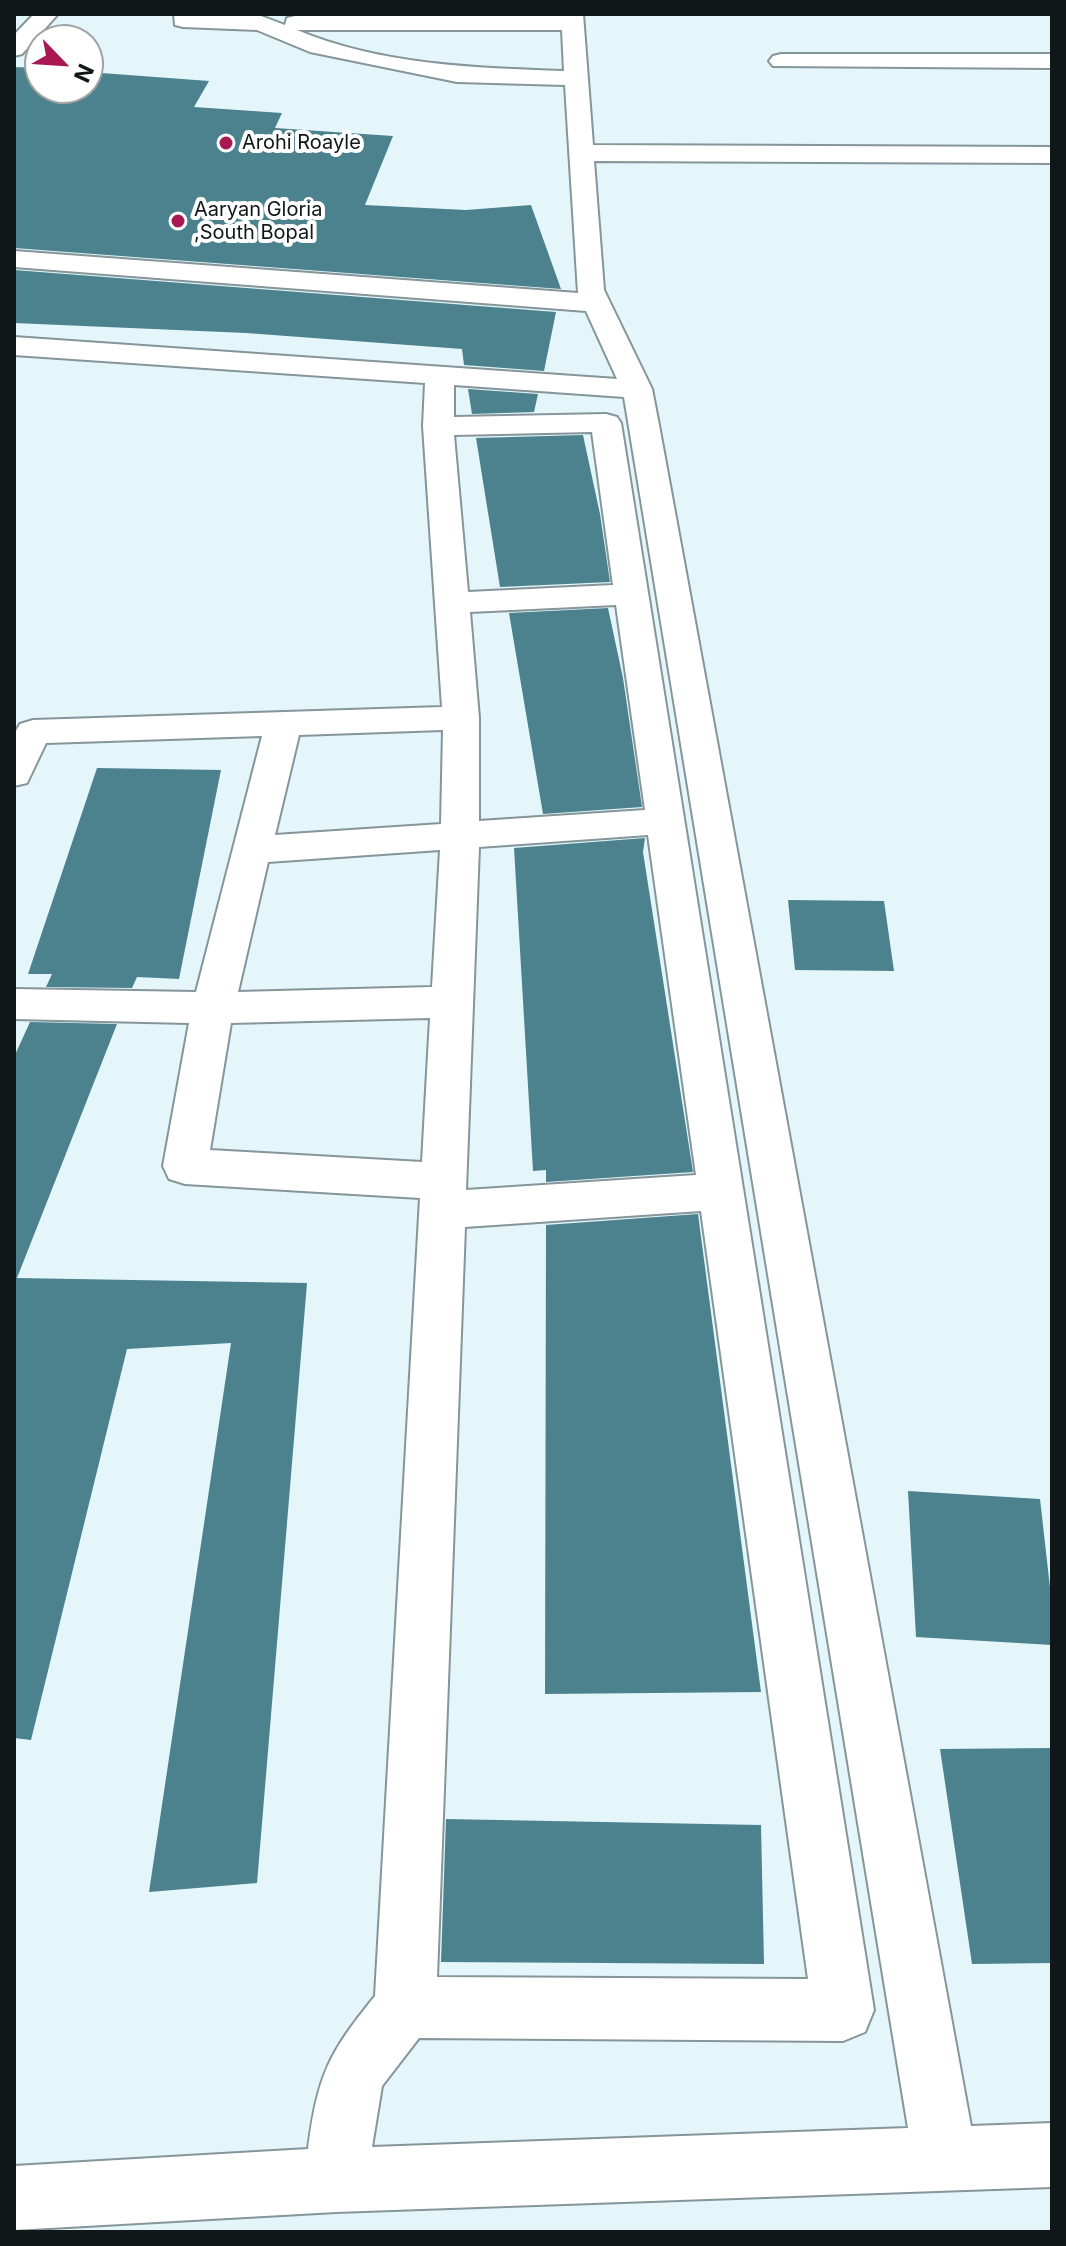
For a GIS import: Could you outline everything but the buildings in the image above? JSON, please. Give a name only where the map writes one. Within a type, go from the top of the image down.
[{"type":"street","points":[[14,49],[47,14]]},
{"type":"street","points":[[185,14],[183,20],[261,23],[572,19],[593,303],[637,389],[915,1972],[944,2158]]},
{"type":"street","points":[[261,23],[318,47],[457,75],[576,78]]},
{"type":"street","points":[[781,61],[1052,61]]},
{"type":"street","points":[[581,153],[1052,155]]},
{"type":"street","points":[[14,259],[593,303]]},
{"type":"street","points":[[14,346],[637,389]]},
{"type":"street","points":[[336,2180],[346,2097],[358,2066],[405,2007],[460,834],[461,718],[438,426],[440,375]]},
{"type":"street","points":[[405,2007],[843,2010],[606,423],[438,426]]},
{"type":"street","points":[[452,603],[631,594]]},
{"type":"street","points":[[14,774],[33,732],[461,718]]},
{"type":"street","points":[[283,724],[213,1008],[185,1166],[444,1195],[721,1192]]},
{"type":"street","points":[[254,850],[665,821]]},
{"type":"street","points":[[14,1004],[213,1008],[451,1002]]},
{"type":"street","points":[[14,2198],[336,2180],[1052,2155]]},
{"type":"place","name":"Arohi Roayle","points":[[226,143]]},
{"type":"place","name":"Aaryan Gloria ,South Bopal","points":[[178,221]]}]
